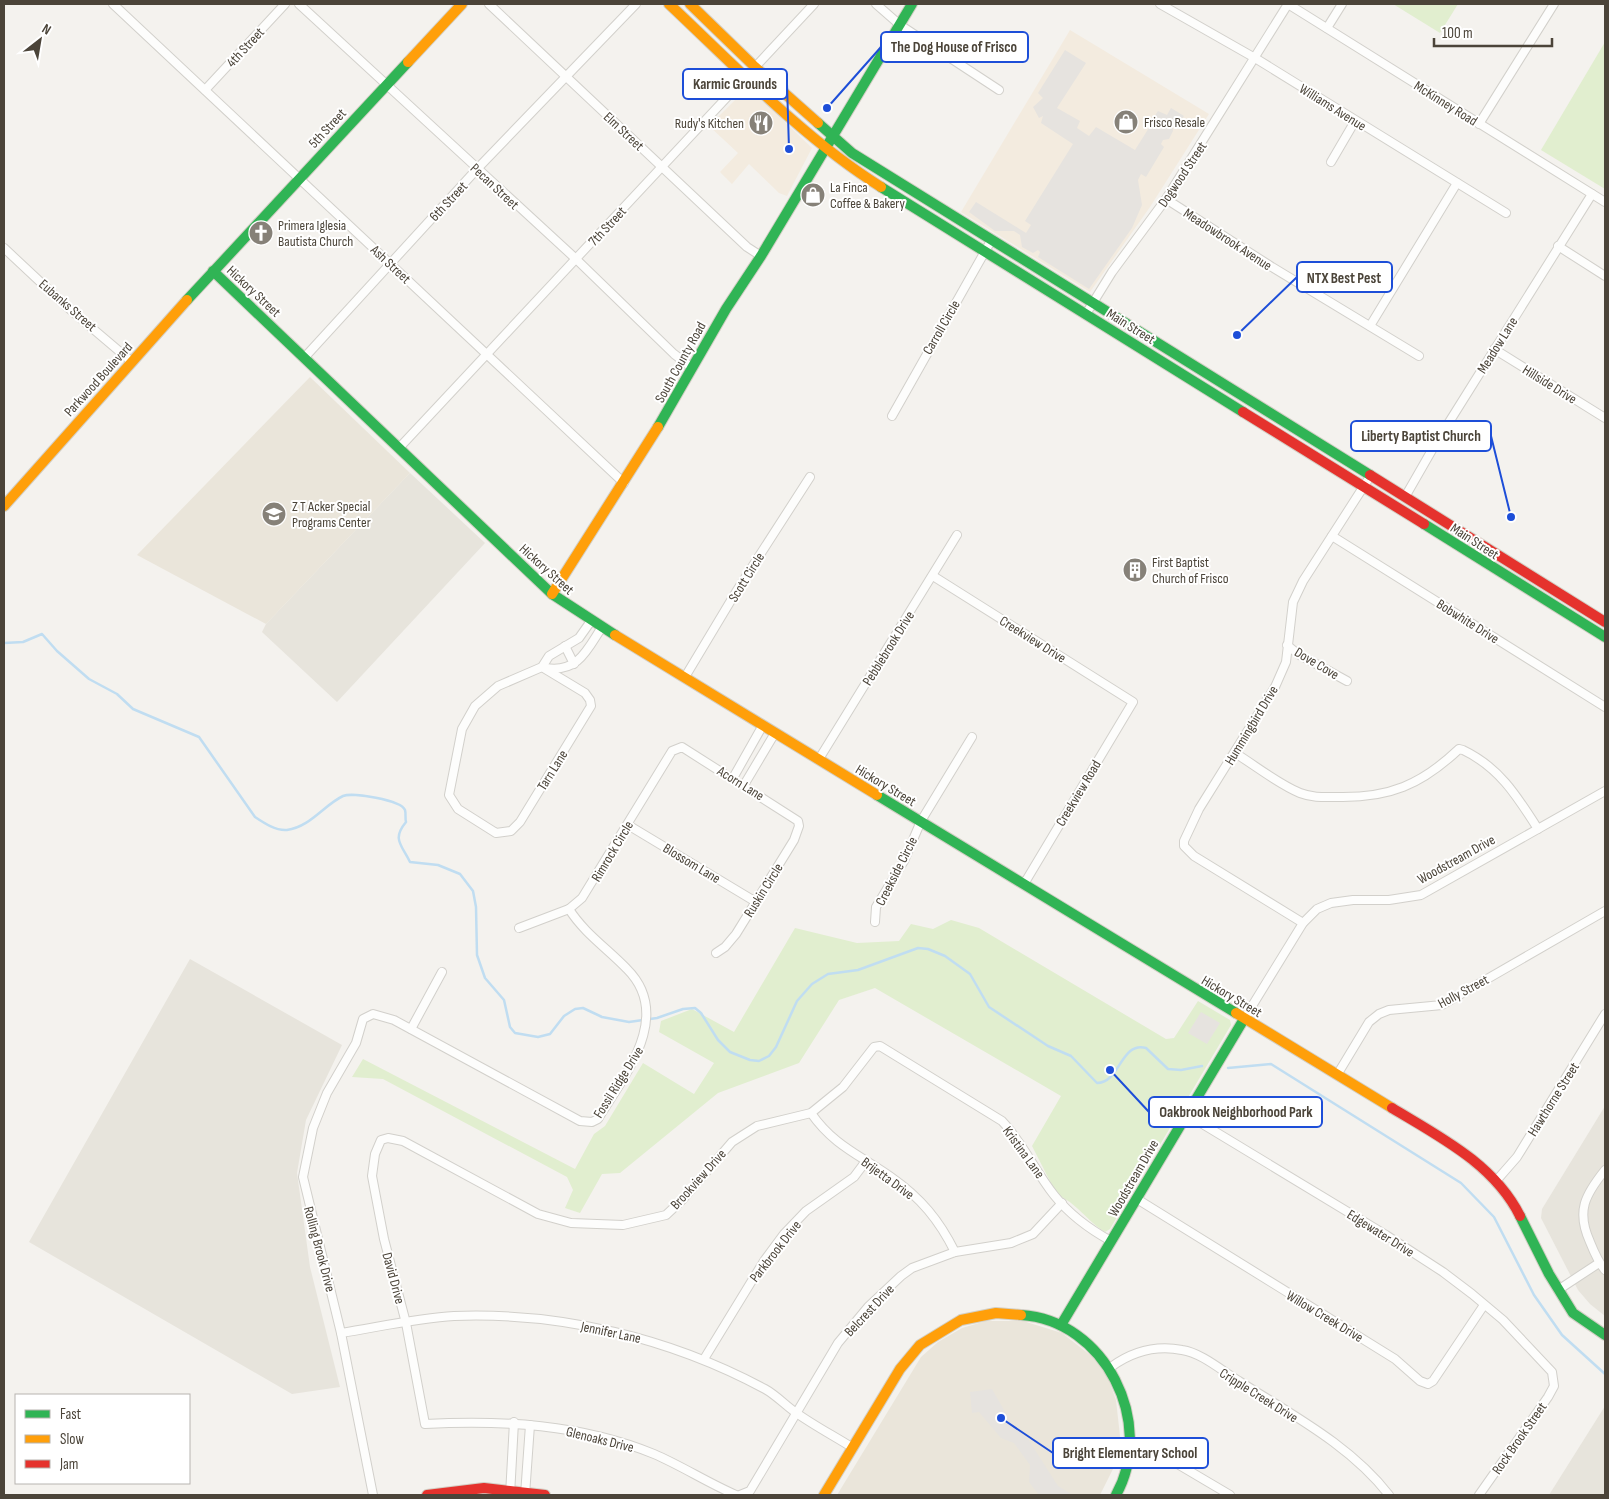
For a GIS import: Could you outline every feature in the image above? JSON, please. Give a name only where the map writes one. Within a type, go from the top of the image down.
[{"type":"street","name":"Ash Street","points":[[113,4],[624,483]]},
{"type":"street","name":"4th Street","points":[[205,90],[285,4]]},
{"type":"street","name":"Pecan Street","points":[[299,4],[576,259],[674,354],[691,367]]},
{"type":"street","name":"5th Street","points":[[213,271],[462,4]]},
{"type":"street","name":"Elm Street","points":[[489,4],[747,247],[761,256]]},
{"type":"street","name":"6th Street","points":[[304,358],[477,169],[636,4]]},
{"type":"street","name":"Main Street","points":[[669,4],[746,77],[829,143],[852,153],[992,239],[1605,622]]},
{"type":"street","name":"Main Street","points":[[690,4],[755,67],[829,143],[848,166],[1605,638]]},
{"type":"street","name":"7th Street","points":[[399,448],[814,4]]},
{"type":"street","points":[[876,4],[900,25],[999,90]]},
{"type":"street","name":"South County Road","points":[[552,594],[624,483],[669,409],[691,367],[761,256],[912,4]]},
{"type":"street","name":"Williams Avenue","points":[[1160,4],[1255,58],[1506,213]]},
{"type":"street","name":"Dogwood Street","points":[[1086,314],[1122,256],[1166,199],[1288,4]]},
{"type":"street","name":"McKinney Road","points":[[1288,4],[1605,202]]},
{"type":"street","points":[[1327,28],[1342,4]]},
{"type":"street","points":[[1479,124],[1554,4]]},
{"type":"street","points":[[1331,162],[1355,121]]},
{"type":"street","points":[[1370,326],[1457,183]]},
{"type":"street","points":[[898,197],[905,186]]},
{"type":"street","name":"Meadow Lane","points":[[1405,498],[1494,349],[1592,194]]},
{"type":"street","name":"Meadowbrook Avenue","points":[[1166,199],[1272,267],[1419,356]]},
{"type":"street","points":[[923,212],[933,213],[959,227],[965,223]]},
{"type":"street","name":"Carroll Circle","points":[[892,416],[992,239]]},
{"type":"street","points":[[1558,246],[1605,276]]},
{"type":"street","name":"Eubanks Street","points":[[4,248],[66,306],[132,362]]},
{"type":"street","name":"Hickory Street","points":[[213,271],[552,594],[592,621],[920,822],[1463,1152],[1496,1181],[1511,1198],[1558,1290],[1574,1313],[1605,1335]]},
{"type":"street","name":"Parkwood Boulevard","points":[[4,506],[213,271]]},
{"type":"street","name":"Hillside Drive","points":[[1494,349],[1605,418]]},
{"type":"street","points":[[1170,367],[1177,355]]},
{"type":"street","points":[[1244,413],[1251,402]]},
{"type":"street","points":[[1278,435],[1285,423]]},
{"type":"street","name":"Hummingbird Drive","points":[[1303,923],[1194,856],[1184,846],[1185,835],[1276,687],[1286,662],[1293,602],[1303,581],[1371,475]]},
{"type":"street","name":"Scott Circle","points":[[685,677],[736,592],[810,477]]},
{"type":"street","name":"Pebblebrook Drive","points":[[819,759],[933,576],[956,535]]},
{"type":"street","name":"Bobwhite Drive","points":[[1332,536],[1605,707]]},
{"type":"street","points":[[1505,576],[1513,564]]},
{"type":"street","name":"Creekview Drive","points":[[933,576],[1133,702]]},
{"type":"street","points":[[592,621],[579,638],[549,656],[542,667],[563,669],[574,664],[581,659],[602,627]]},
{"type":"street","name":"Dove Cove","points":[[1288,644],[1298,654],[1347,681]]},
{"type":"street","points":[[565,646],[574,664]]},
{"type":"street","name":"Tarn Lane","points":[[542,667],[585,693],[591,702],[589,710],[520,822],[506,832],[496,833],[458,809],[451,801],[449,788],[458,741],[468,716],[483,698],[498,686],[542,667]]},
{"type":"street","name":"Creekview Road","points":[[1024,884],[1133,702]]},
{"type":"street","points":[[732,778],[763,725]]},
{"type":"street","points":[[744,785],[775,733]]},
{"type":"street","name":"Creekside Circle","points":[[875,922],[876,907],[904,861],[920,822],[972,737]]},
{"type":"street","name":"Acorn Lane","points":[[682,747],[798,821]]},
{"type":"street","name":"Rimrock Circle","points":[[519,928],[569,910],[590,887],[672,751],[682,747]]},
{"type":"street","points":[[1235,753],[1299,792],[1311,796],[1365,798],[1384,795],[1407,786],[1438,766],[1459,749],[1463,750],[1499,773],[1510,785],[1538,829]]},
{"type":"street","name":"Woodstream Drive","points":[[1062,1325],[1244,1019],[1303,923],[1317,909],[1330,903],[1353,900],[1409,898],[1421,895],[1605,791]]},
{"type":"street","name":"Ruskin Circle","points":[[716,953],[725,947],[736,934],[756,902],[794,840],[799,826],[798,821]]},
{"type":"street","name":"Blossom Lane","points":[[628,825],[756,902]]},
{"type":"street","name":"Fossil Ridge Drive","points":[[368,1014],[388,1017],[580,1121],[588,1123],[598,1119],[642,1046],[646,1033],[646,1005],[644,994],[629,971],[578,924],[569,910]]},
{"type":"street","name":"Holly Street","points":[[1337,1076],[1369,1022],[1379,1014],[1389,1010],[1442,1004],[1605,911]]},
{"type":"street","points":[[411,1029],[442,972]]},
{"type":"street","name":"Rolling Brook Drive","points":[[368,1014],[363,1018],[356,1042],[322,1105],[313,1128],[304,1167],[306,1194],[342,1333],[373,1495]]},
{"type":"street","name":"Hawthorne Street","points":[[1496,1181],[1517,1157],[1605,1014]]},
{"type":"street","name":"Brookview Drive","points":[[388,1138],[403,1142],[538,1214],[571,1223],[623,1225],[666,1215],[682,1200],[732,1142],[757,1126],[811,1113],[846,1084],[874,1047]]},
{"type":"street","name":"Kristina Lane","points":[[874,1047],[887,1049],[1002,1121],[1016,1135],[1062,1203],[1090,1229],[1111,1241]]},
{"type":"street","name":"Brijetta Drive","points":[[811,1113],[832,1139],[892,1178],[935,1216],[955,1252]]},
{"type":"street","name":"Edgewater Drive","points":[[1186,1114],[1386,1235],[1443,1272],[1503,1320],[1523,1339],[1552,1372],[1554,1379]]},
{"type":"street","name":"David Drive","points":[[388,1138],[381,1140],[375,1154],[372,1176],[384,1239],[406,1323],[425,1424]]},
{"type":"street","name":"Parkbrook Drive","points":[[704,1359],[764,1261],[784,1234],[806,1211],[854,1177],[866,1160]]},
{"type":"street","points":[[1605,1170],[1587,1197],[1582,1214],[1584,1230],[1605,1270]]},
{"type":"street","name":"Willow Creek Drive","points":[[1136,1200],[1357,1335],[1395,1360],[1420,1382],[1428,1384],[1434,1381],[1484,1305]]},
{"type":"street","name":"Belcrest Drive","points":[[740,1495],[750,1491],[838,1343],[868,1307],[912,1268],[955,1252],[1011,1243],[1033,1234],[1062,1203]]},
{"type":"street","points":[[1558,1290],[1600,1263]]},
{"type":"street","points":[[824,1495],[908,1358],[927,1339],[947,1326],[978,1315],[1011,1311],[1040,1317],[1062,1325],[1095,1348],[1111,1367],[1127,1400],[1131,1422],[1127,1466],[1116,1495]]},
{"type":"street","name":"Jennifer Lane","points":[[342,1333],[455,1316],[527,1318],[595,1328],[654,1341],[704,1359],[767,1390],[796,1413],[853,1448]]},
{"type":"street","name":"Cripple Creek Drive","points":[[1111,1367],[1137,1352],[1152,1348],[1185,1350],[1327,1437],[1363,1466],[1390,1495]]},
{"type":"street","name":"Rock Brook Street","points":[[1478,1495],[1548,1398],[1554,1386],[1554,1379]]},
{"type":"street","points":[[510,1492],[514,1422]]},
{"type":"street","name":"Glenoaks Drive","points":[[425,1424],[514,1422],[584,1432],[653,1454],[736,1495]]},
{"type":"street","points":[[525,1494],[530,1425]]},
{"type":"street","points":[[1130,1446],[1164,1456],[1230,1495]]},
{"type":"street","points":[[427,1495],[484,1488],[545,1495]]},
{"type":"shaded area","points":[[1070,30],[1209,114],[1150,207],[1090,292],[961,212]]},
{"type":"shaded area","points":[[1065,50],[1086,63],[1057,108],[1080,121],[1077,128],[1089,136],[1096,127],[1135,150],[1152,123],[1160,127],[1160,122],[1154,117],[1158,111],[1167,115],[1171,108],[1184,116],[1178,124],[1172,123],[1173,131],[1169,139],[1163,140],[1161,144],[1164,147],[1146,177],[1141,174],[1138,180],[1142,205],[1132,228],[1089,289],[1038,257],[1040,252],[1038,250],[1033,253],[1022,247],[1020,235],[1014,231],[995,231],[969,212],[976,202],[1026,233],[1031,225],[1025,221],[1073,144],[1041,123],[1043,116],[1039,118],[1033,107],[1043,98],[1038,93]]},
{"type":"shaded area","points":[[748,87],[812,148],[787,196],[779,193],[749,164],[732,184],[720,172],[738,153],[709,126]]},
{"type":"shaded area","name":"Z T Acker Special Programs Center","points":[[310,377],[410,473],[266,624],[137,555]]},
{"type":"shaded area","points":[[410,473],[485,543],[337,702],[262,632],[266,624]]},
{"type":"shaded area","points":[[190,959],[342,1045],[306,1120],[297,1173],[310,1267],[340,1387],[292,1394],[29,1242]]},
{"type":"shaded area","points":[[1201,1012],[1220,1023],[1207,1044],[1188,1033]]},
{"type":"shaded area","points":[[1605,1106],[1605,1316],[1590,1304],[1578,1290],[1541,1218],[1542,1209]]},
{"type":"shaded area","points":[[986,1321],[1023,1321],[1062,1333],[1094,1358],[1108,1378],[1116,1400],[1120,1436],[1119,1457],[1100,1495],[837,1495],[921,1357],[938,1342],[962,1328]]},
{"type":"shaded area","points":[[992,1389],[1012,1424],[1028,1439],[1058,1486],[1073,1495],[1039,1495],[1029,1482],[1030,1465],[1014,1443],[1001,1438],[979,1412],[972,1413],[970,1392]]},
{"type":"shaded area","points":[[1605,1406],[1605,1495],[1549,1495]]},
{"type":"green space","points":[[1393,4],[1458,4],[1440,33]]},
{"type":"green space","points":[[1605,42],[1605,189],[1541,150]]},
{"type":"green space","points":[[951,920],[979,928],[1166,1039],[1174,1038],[1198,1001],[1230,1020],[1231,1025],[1110,1229],[1105,1232],[1070,1202],[1057,1195],[1032,1146],[1061,1096],[875,988],[839,1000],[799,1063],[718,1093],[620,1173],[602,1174],[580,1213],[565,1208],[573,1190],[567,1177],[383,1079],[352,1077],[363,1059],[575,1169],[594,1134],[605,1126],[643,1063],[694,1094],[714,1063],[659,1032],[661,1021],[692,1009],[734,1032],[795,928],[857,943],[899,941],[911,924],[933,929]]},
{"type":"waterway","points":[[4,643],[23,642],[42,634],[57,651],[89,679],[117,694],[133,709],[199,737],[255,817],[274,828],[287,830],[303,825],[336,800],[348,795],[386,800],[402,806],[405,810],[406,822],[399,833],[399,842],[410,862],[438,865],[460,874],[473,891],[476,907],[477,955],[485,978],[504,1000],[510,1027],[515,1033],[538,1037],[550,1034],[564,1016],[575,1009],[583,1008],[602,1017],[629,1022],[657,1018],[683,1009],[695,1008],[701,1013],[718,1040],[730,1052],[750,1060],[759,1061],[769,1056],[776,1047],[797,1001],[812,984],[828,974],[858,970],[918,948],[928,949],[945,956],[970,974],[989,1007],[1048,1046],[1071,1056],[1097,1083],[1111,1077],[1126,1056],[1138,1047],[1146,1048],[1168,1069],[1181,1070],[1202,1066]]},
{"type":"waterway","points":[[1228,1068],[1271,1064],[1461,1183],[1494,1217],[1534,1295],[1562,1335],[1605,1374]]},
{"type":"traffic: fast","points":[[658,427],[726,309],[761,256],[912,4]]},
{"type":"traffic: fast","points":[[187,300],[408,62]]},
{"type":"traffic: fast","points":[[818,123],[852,153],[1370,475]]},
{"type":"traffic: fast","points":[[881,187],[1243,412]]},
{"type":"traffic: fast","points":[[213,271],[552,594],[615,635]]},
{"type":"traffic: fast","points":[[1424,524],[1605,637]]},
{"type":"traffic: fast","points":[[877,795],[1236,1013]]},
{"type":"traffic: fast","points":[[1061,1325],[1244,1019]]},
{"type":"traffic: fast","points":[[1520,1216],[1549,1274],[1573,1313],[1605,1335]]},
{"type":"traffic: fast","points":[[1021,1315],[1051,1321],[1077,1335],[1099,1355],[1115,1380],[1126,1408],[1130,1437],[1127,1467],[1116,1495]]},
{"type":"traffic: slow","points":[[408,62],[462,4]]},
{"type":"traffic: slow","points":[[669,4],[797,124],[852,168],[881,187]]},
{"type":"traffic: slow","points":[[690,4],[755,67],[818,123]]},
{"type":"traffic: slow","points":[[4,506],[187,300]]},
{"type":"traffic: slow","points":[[552,594],[658,427]]},
{"type":"traffic: slow","points":[[615,635],[877,795]]},
{"type":"traffic: slow","points":[[1236,1013],[1392,1108]]},
{"type":"traffic: slow","points":[[824,1495],[900,1369],[920,1345],[961,1320],[996,1313],[1021,1315]]},
{"type":"traffic: jam","points":[[1243,412],[1424,524]]},
{"type":"traffic: jam","points":[[1370,475],[1605,622]]},
{"type":"traffic: jam","points":[[1392,1108],[1447,1141],[1481,1167],[1496,1181],[1520,1216]]},
{"type":"traffic: jam","points":[[427,1495],[484,1488],[545,1495]]},
{"type":"place","name":"The Dog House of Frisco","points":[[827,108]]},
{"type":"place","name":"Frisco Resale","points":[[1126,122]]},
{"type":"place","name":"Rudy's Kitchen","points":[[761,123]]},
{"type":"place","name":"Karmic Grounds","points":[[789,149]]},
{"type":"place","name":"La Finca Coffee & Bakery","points":[[813,195]]},
{"type":"place","name":"Primera Iglesia Bautista Church","points":[[261,233]]},
{"type":"place","name":"NTX Best Pest","points":[[1237,335]]},
{"type":"place","name":"Z T Acker Special Programs Center","points":[[274,514]]},
{"type":"place","name":"Liberty Baptist Church","points":[[1511,517]]},
{"type":"place","name":"First Baptist Church of Frisco","points":[[1135,570]]},
{"type":"place","name":"Oakbrook Neighborhood Park","points":[[1110,1070]]},
{"type":"place","name":"Bright Elementary School","points":[[1001,1418]]}]
